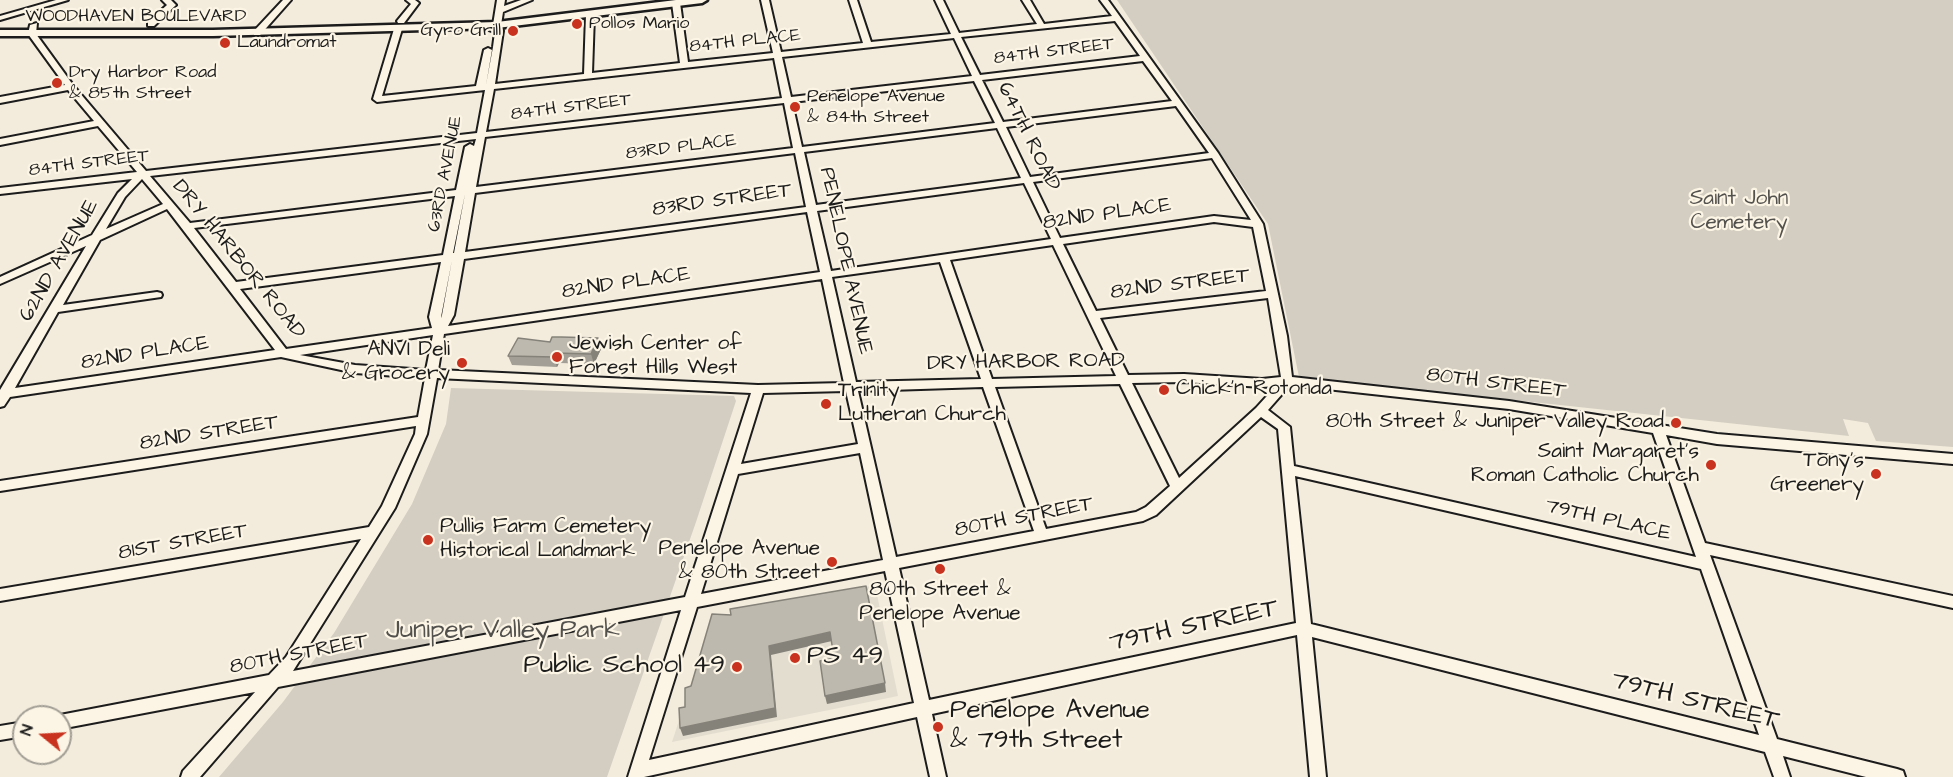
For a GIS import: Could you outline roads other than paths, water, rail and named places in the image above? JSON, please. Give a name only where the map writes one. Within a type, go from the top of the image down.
[{"type":"main road","name":"WOODHAVEN BOULEVARD","points":[[0,24],[33,30],[257,33],[499,17],[643,0]]},
{"type":"main road","name":"WOODHAVEN BOULEVARD","points":[[499,17],[590,15],[702,0]]},
{"type":"main road","name":"WOODHAVEN BOULEVARD","points":[[0,33],[151,24],[399,25]]},
{"type":"street","points":[[0,18],[64,0]]},
{"type":"street","points":[[151,24],[172,5],[166,0]]},
{"type":"street","points":[[257,33],[287,0]]},
{"type":"street","points":[[399,25],[415,3],[410,0]]},
{"type":"street","name":"63RD AVENUE","points":[[189,777],[291,662],[388,508],[421,434],[439,331],[448,315],[459,255],[466,191],[485,86],[499,31],[501,0]]},
{"type":"street","points":[[499,17],[528,0]]},
{"type":"street","name":"PENELOPE AVENUE","points":[[765,0],[938,777]]},
{"type":"street","points":[[853,0],[868,45]]},
{"type":"street","name":"64TH ROAD","points":[[939,0],[1176,486]]},
{"type":"street","points":[[1026,0],[1042,26]]},
{"type":"street","points":[[1104,0],[1215,155],[1258,224],[1287,381]]},
{"type":"street","points":[[676,3],[684,65]]},
{"type":"street","points":[[588,75],[590,15]]},
{"type":"street","name":"84TH PLACE","points":[[399,25],[377,99],[1117,18]]},
{"type":"street","name":"DRY HARBOR ROAD","points":[[33,30],[70,87],[187,226],[285,355],[355,369],[758,389],[1184,378],[1262,383],[1287,381]]},
{"type":"street","name":"84TH STREET","points":[[2,193],[142,174],[1147,58]]},
{"type":"street","points":[[0,100],[70,87]]},
{"type":"street","name":"83RD PLACE","points":[[187,226],[1179,104]]},
{"type":"street","points":[[0,142],[100,123]]},
{"type":"street","name":"83RD STREET","points":[[234,286],[1215,155]]},
{"type":"street","name":"62ND AVENUE","points":[[2,397],[56,309],[121,195],[142,174]]},
{"type":"street","name":"63RD AVENUE","points":[[439,331],[435,317],[447,257],[466,191]]},
{"type":"street","points":[[0,281],[168,205]]},
{"type":"street","name":"82ND PLACE","points":[[2,397],[257,357],[285,355],[1215,219],[1258,224]]},
{"type":"street","points":[[944,259],[1042,536]]},
{"type":"street","name":"82ND STREET","points":[[1093,315],[1272,294]]},
{"type":"street","points":[[56,309],[157,295]]},
{"type":"street","name":"80TH STREET","points":[[72,720],[1144,515],[1260,411],[1287,381],[1509,405],[1718,439],[1953,459]]},
{"type":"street","points":[[637,774],[758,389]]},
{"type":"street","points":[[1260,411],[1284,427],[1318,777]]},
{"type":"street","name":"82ND STREET","points":[[0,486],[423,420]]},
{"type":"street","points":[[1658,430],[1773,746],[1782,777]]},
{"type":"street","points":[[733,470],[864,447]]},
{"type":"street","name":"79TH PLACE","points":[[1289,470],[1707,566]]},
{"type":"street","name":"81ST STREET","points":[[0,595],[373,532]]},
{"type":"street","points":[[1701,548],[1953,602]]},
{"type":"street","name":"79TH STREET","points":[[637,774],[923,709],[1290,630],[1304,629],[1897,777]]},
{"type":"place","name":"Pollos Mario","points":[[577,24]]},
{"type":"place","name":"Gyro Grill","points":[[513,31]]},
{"type":"place","name":"Laundromat","points":[[225,43]]},
{"type":"place","name":"Dry Harbor Road & 85th Street","points":[[57,83]]},
{"type":"place","name":"Penelope Avenue & 84th Street","points":[[795,107]]},
{"type":"place","name":"Jewish Center of Forest Hills West","points":[[557,357]]},
{"type":"place","name":"ANVI Deli & Grocery","points":[[462,363]]},
{"type":"place","name":"Chick'n Rotonda","points":[[1164,390]]},
{"type":"place","name":"Trinity Lutheran Church","points":[[826,404]]},
{"type":"place","name":"80th Street & Juniper Valley Road","points":[[1676,423]]},
{"type":"place","name":"Saint Margaret's Roman Catholic Church","points":[[1711,465]]},
{"type":"place","name":"Tony’s Greenery","points":[[1876,474]]},
{"type":"place","name":"Pullis Farm Cemetery Historical Landmark","points":[[428,540]]},
{"type":"place","name":"Penelope Avenue & 80th Street","points":[[832,562]]},
{"type":"place","name":"80th Street & Penelope Avenue","points":[[940,569]]},
{"type":"place","name":"PS 49","points":[[795,658]]},
{"type":"place","name":"Public School 49","points":[[737,667]]},
{"type":"place","name":"Penelope Avenue & 79th Street","points":[[938,727]]},
{"type":"park label","name":"Saint John Cemetery","points":[[1739,212]]},
{"type":"park label","name":"Juniper Valley Park","points":[[503,632]]}]
